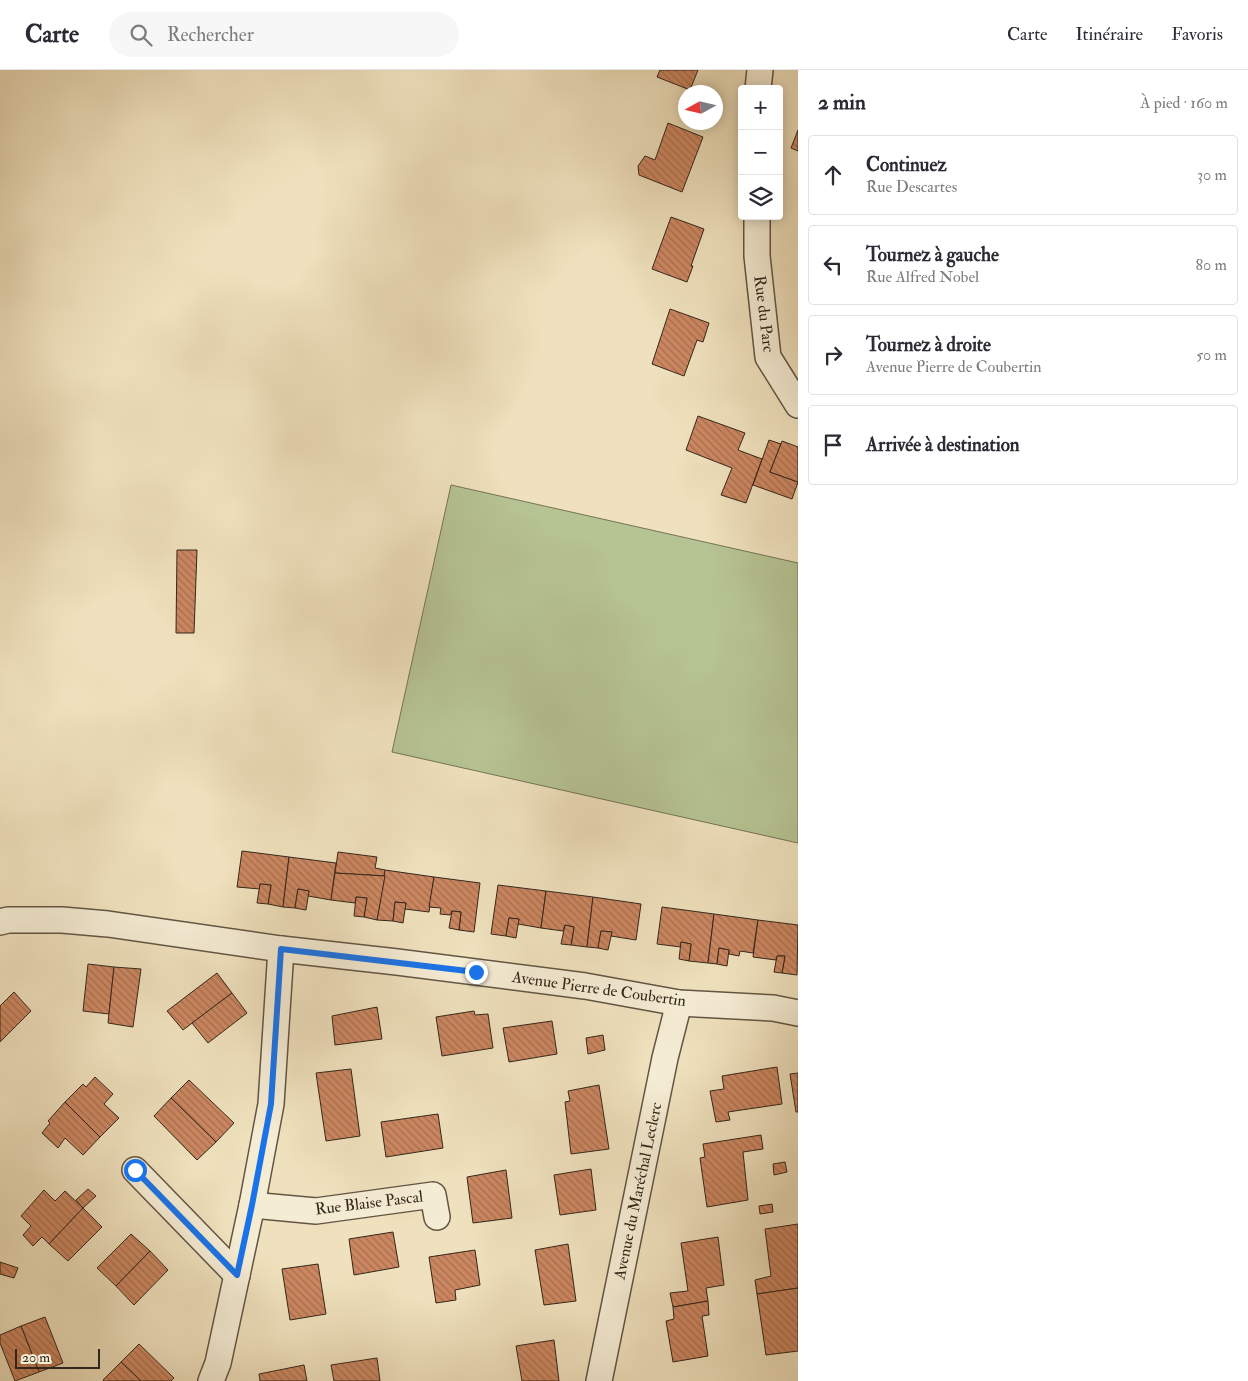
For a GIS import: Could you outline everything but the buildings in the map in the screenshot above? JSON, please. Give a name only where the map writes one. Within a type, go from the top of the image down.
[{"type":"street","points":[[758,85],[760,70]]},
{"type":"street","name":"Rue du Parc","points":[[757,220],[757,256],[768,356],[798,405]]},
{"type":"street","name":"Avenue Pierre de Coubertin","points":[[0,922],[8,920],[62,920],[108,924],[281,949],[557,982],[679,1002],[773,1008],[798,1013]]},
{"type":"street","points":[[211,1381],[218,1364],[252,1205],[271,1104],[281,949]]},
{"type":"street","name":"Avenue du Maréchal Leclerc","points":[[598,1381],[665,1058],[679,1002]]},
{"type":"street","points":[[135,1170],[237,1275]]},
{"type":"street","name":"Rue Blaise Pascal","points":[[252,1205],[316,1212],[433,1195],[437,1217]]},
{"type":"green space","points":[[451,485],[798,563],[798,843],[392,752]]},
{"type":"route","points":[[135,1170],[237,1275],[271,1104],[281,949],[476,972]]}]
